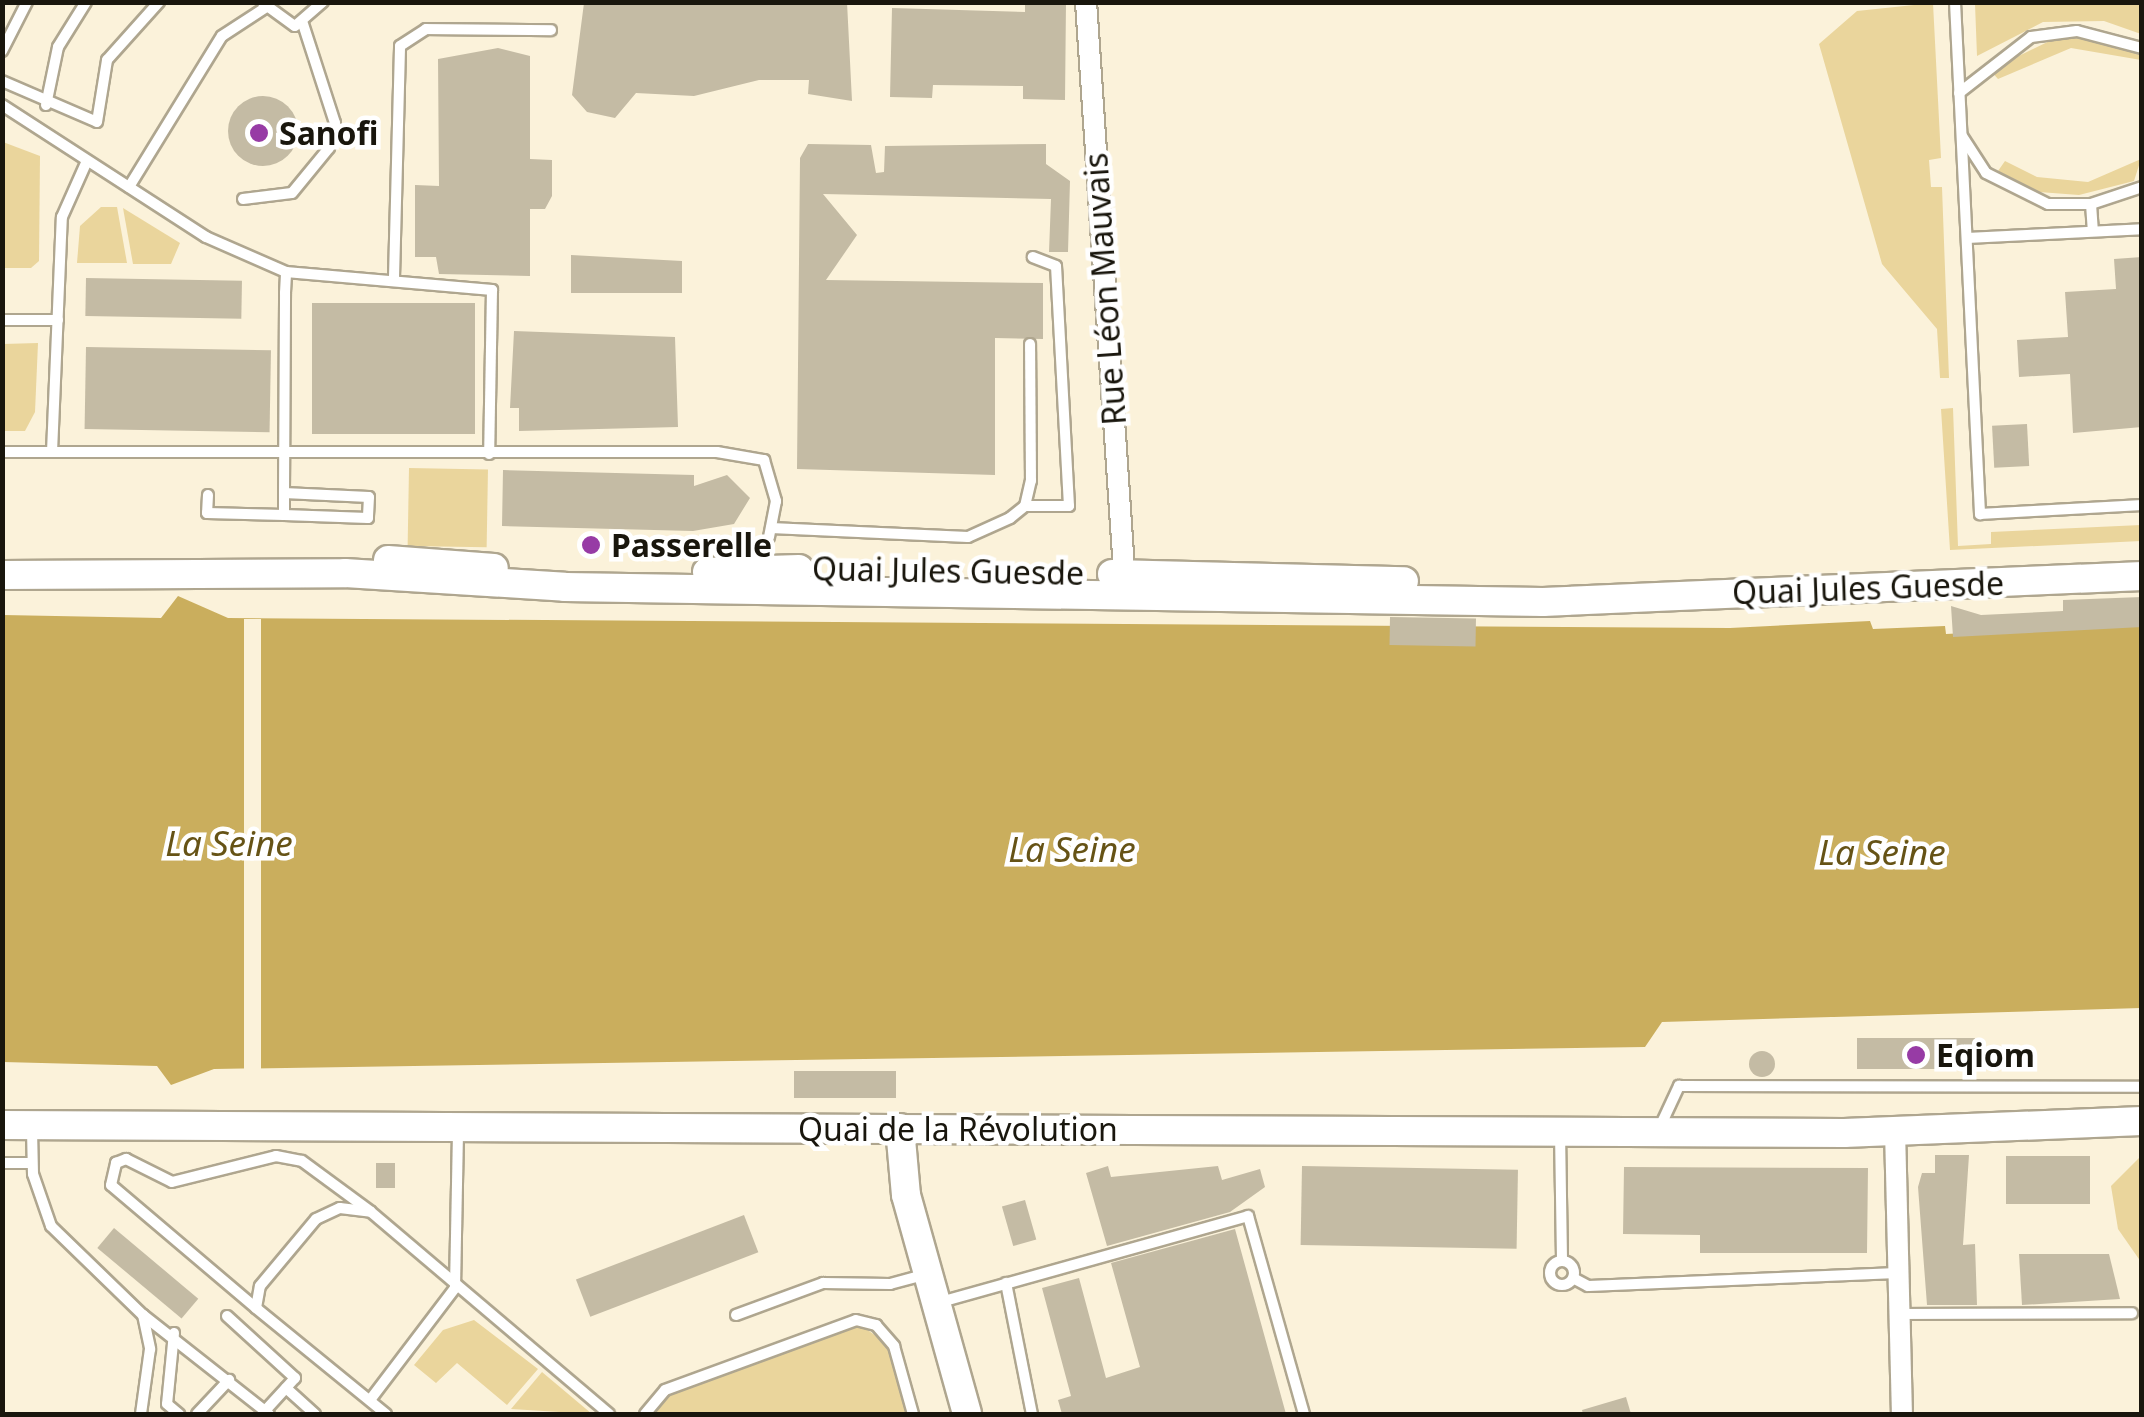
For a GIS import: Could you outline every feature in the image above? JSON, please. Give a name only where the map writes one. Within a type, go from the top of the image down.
[{"type":"main road","name":"Quai Jules Guesde","points":[[2,559],[1125,584],[1536,583],[1594,594],[2142,576]]},
{"type":"main road","name":"Quai Jules Guesde","points":[[2,575],[360,573],[434,583],[766,578]]},
{"type":"main road","name":"Quai de la Révolution","points":[[2,1125],[1658,1132],[1904,1130],[2142,1121]]},
{"type":"main road","points":[[900,1128],[903,1183],[967,1414]]},
{"type":"main road","name":"Quai de la Révolution","points":[[1904,1130],[1953,1137],[2142,1133]]},
{"type":"street","name":"Rue Léon Mauvais","points":[[1086,2],[1125,584]]},
{"type":"street","points":[[1902,1414],[1898,1274],[1904,1130]]},
{"type":"lane","points":[[2,51],[27,2]]},
{"type":"lane","points":[[46,105],[58,47],[86,2]]},
{"type":"lane","points":[[2,81],[46,105],[98,122],[107,60],[159,2]]},
{"type":"lane","points":[[304,24],[322,2]]},
{"type":"lane","points":[[1955,2],[1980,514],[2142,505]]},
{"type":"lane","points":[[129,187],[222,36],[264,5],[277,22],[304,24]]},
{"type":"lane","points":[[242,199],[292,193],[329,148],[335,123],[304,24]]},
{"type":"lane","points":[[394,277],[400,46],[426,29],[550,30]]},
{"type":"lane","points":[[1959,93],[2031,37],[2076,31],[2142,48]]},
{"type":"lane","points":[[2,105],[86,163],[206,237],[286,272],[394,277],[492,290],[488,454]]},
{"type":"lane","points":[[1961,135],[1986,173],[2016,194],[2091,204],[2142,187]]},
{"type":"lane","points":[[52,452],[65,196],[86,163]]},
{"type":"lane","points":[[2091,204],[2094,232]]},
{"type":"lane","points":[[1967,238],[2142,229]]},
{"type":"lane","points":[[2,452],[717,452],[764,460],[776,501],[770,532],[968,537],[1026,506],[1068,506],[1056,266],[1032,257]]},
{"type":"lane","points":[[284,515],[286,272]]},
{"type":"lane","points":[[2,320],[58,320]]},
{"type":"lane","points":[[1026,506],[1030,344]]},
{"type":"lane","points":[[208,494],[207,514],[368,518],[369,498],[284,494]]},
{"type":"lane","points":[[1658,1132],[1680,1086],[2142,1087]]},
{"type":"lane","points":[[32,1125],[32,1163],[50,1226],[143,1315],[174,1333],[266,1413],[295,1378],[227,1316]]},
{"type":"lane","points":[[370,1400],[455,1288],[458,1128]]},
{"type":"lane","points":[[1560,1132],[1562,1261],[1552,1280],[1573,1278]]},
{"type":"lane","points":[[386,1414],[111,1185],[116,1163],[126,1159],[172,1182],[276,1156],[302,1161],[371,1212],[455,1288],[609,1414]]},
{"type":"lane","points":[[2,1163],[32,1163]]},
{"type":"lane","points":[[256,1308],[260,1286],[316,1219],[340,1208],[371,1212]]},
{"type":"lane","points":[[936,1304],[1248,1216],[1304,1414]]},
{"type":"lane","points":[[1562,1261],[1573,1278],[1588,1286],[1898,1274]]},
{"type":"lane","points":[[736,1315],[823,1282],[866,1286],[928,1274]]},
{"type":"lane","points":[[1006,1284],[1032,1414]]},
{"type":"lane","points":[[1899,1314],[2132,1313]]},
{"type":"lane","points":[[141,1414],[150,1349],[143,1315]]},
{"type":"lane","points":[[645,1414],[665,1390],[856,1320],[876,1325],[894,1346],[913,1414]]},
{"type":"lane","points":[[174,1333],[167,1404],[179,1414]]},
{"type":"lane","points":[[197,1414],[229,1380]]},
{"type":"lane","points":[[286,1388],[315,1414]]},
{"type":"shaded area","points":[[1933,3],[1941,158],[1929,160],[1931,187],[1942,187],[1949,378],[1940,378],[1937,329],[1882,264],[1819,44],[1857,11]]},
{"type":"shaded area","points":[[2142,3],[2141,34],[2104,21],[2043,22],[1977,56],[1975,4]]},
{"type":"shaded area","points":[[2062,35],[2141,52],[2141,60],[2071,48],[1998,79],[1990,70]]},
{"type":"shaded area","points":[[3,142],[40,156],[39,261],[31,268],[3,268]]},
{"type":"shaded area","points":[[2141,159],[2134,181],[2079,195],[2039,192],[1998,171],[2005,161],[2037,177],[2088,182]]},
{"type":"shaded area","points":[[101,207],[117,207],[127,263],[77,263],[80,226]]},
{"type":"shaded area","points":[[123,208],[180,243],[171,264],[133,264]]},
{"type":"shaded area","points":[[38,343],[35,412],[25,431],[3,431],[3,344]]},
{"type":"shaded area","points":[[1953,408],[1958,546],[1991,544],[1991,532],[2141,525],[2141,541],[1950,550],[1941,409]]},
{"type":"shaded area","points":[[409,468],[488,469],[487,547],[408,546]]},
{"type":"shaded area","points":[[2142,1156],[2141,1262],[2118,1229],[2111,1186]]},
{"type":"shaded area","points":[[474,1320],[538,1369],[507,1405],[457,1363],[436,1383],[414,1365],[443,1330]]},
{"type":"shaded area","points":[[859,1324],[886,1343],[908,1414],[652,1414],[666,1395]]},
{"type":"shaded area","points":[[542,1372],[592,1414],[511,1409]]},
{"type":"water","name":"La Seine","points":[[178,596],[228,618],[1730,628],[1870,621],[1873,629],[1945,626],[1946,634],[2141,624],[2141,1008],[1662,1022],[1645,1047],[214,1069],[171,1085],[157,1066],[3,1062],[3,615],[161,618]]},
{"type":"pier","points":[[244,619],[261,619],[261,1069],[244,1069]]},
{"type":"building","points":[[847,2],[852,101],[808,94],[809,80],[759,80],[694,96],[636,93],[615,118],[587,112],[572,95],[584,3]]},
{"type":"building","points":[[1025,2],[1066,2],[1065,100],[1023,99],[1023,86],[933,85],[932,98],[890,97],[892,8],[1025,12]]},
{"type":"building","points":[[498,48],[530,56],[530,159],[552,160],[552,196],[545,209],[530,209],[530,276],[439,274],[436,257],[415,257],[415,185],[439,186],[438,59]]},
{"type":"building","points":[[263,96],[288,106],[298,131],[288,156],[263,166],[238,156],[228,131],[238,106]]},
{"type":"building","points":[[808,144],[871,145],[876,173],[884,172],[885,146],[1046,144],[1046,164],[1070,181],[1068,252],[1049,252],[1051,199],[823,194],[857,235],[826,280],[1043,283],[1043,339],[995,338],[995,475],[797,469],[800,158]]},
{"type":"building","points":[[571,255],[682,261],[682,293],[571,293]]},
{"type":"building","points":[[2142,257],[2142,427],[2073,433],[2070,374],[2019,377],[2017,340],[2068,337],[2065,292],[2116,289],[2114,259]]},
{"type":"building","points":[[86,278],[242,281],[241,319],[85,316]]},
{"type":"building","points":[[312,303],[475,303],[475,434],[312,434]]},
{"type":"building","points":[[514,331],[675,337],[678,427],[519,431],[519,408],[510,408]]},
{"type":"building","points":[[86,347],[271,350],[270,432],[85,429]]},
{"type":"building","points":[[2027,424],[2029,466],[1994,468],[1992,426]]},
{"type":"building","points":[[503,470],[694,475],[694,486],[727,475],[750,498],[734,524],[693,531],[502,526]]},
{"type":"building","points":[[2142,597],[2142,627],[1953,637],[1951,606],[1981,615],[2063,611],[2063,600]]},
{"type":"building","points":[[1390,617],[1476,619],[1475,646],[1390,645]]},
{"type":"building","name":"Eqiom","points":[[1857,1038],[1975,1038],[1975,1069],[1857,1069]]},
{"type":"building","points":[[1762,1051],[1771,1055],[1775,1064],[1771,1073],[1762,1077],[1753,1073],[1749,1064],[1753,1055]]},
{"type":"building","points":[[794,1071],[896,1071],[896,1098],[794,1098]]},
{"type":"building","points":[[1935,1155],[1969,1155],[1963,1245],[1975,1244],[1977,1305],[1927,1305],[1918,1187],[1922,1173],[1935,1173]]},
{"type":"building","points":[[2006,1156],[2090,1156],[2090,1204],[2006,1204]]},
{"type":"building","points":[[376,1163],[395,1163],[395,1188],[376,1188]]},
{"type":"building","points":[[1108,1166],[1111,1177],[1218,1166],[1222,1180],[1260,1169],[1265,1187],[1230,1212],[1107,1246],[1086,1173]]},
{"type":"building","points":[[1302,1166],[1518,1170],[1517,1249],[1301,1245]]},
{"type":"building","points":[[1624,1167],[1868,1168],[1867,1253],[1700,1253],[1700,1235],[1623,1234]]},
{"type":"building","points":[[1025,1200],[1036,1239],[1013,1246],[1002,1207]]},
{"type":"building","points":[[744,1215],[758,1252],[590,1317],[576,1280]]},
{"type":"building","points":[[114,1228],[198,1299],[182,1319],[97,1248]]},
{"type":"building","points":[[1235,1229],[1286,1414],[1062,1414],[1058,1400],[1071,1396],[1042,1288],[1079,1278],[1106,1378],[1140,1367],[1111,1263]]},
{"type":"building","points":[[2019,1254],[2109,1254],[2120,1299],[2022,1305]]},
{"type":"building","points":[[1626,1397],[1631,1414],[1583,1414],[1582,1410]]},
{"type":"place","name":"Sanofi","points":[[259,133]]},
{"type":"place","name":"Passerelle","points":[[591,545]]},
{"type":"place","name":"Eqiom","points":[[1916,1055]]}]
